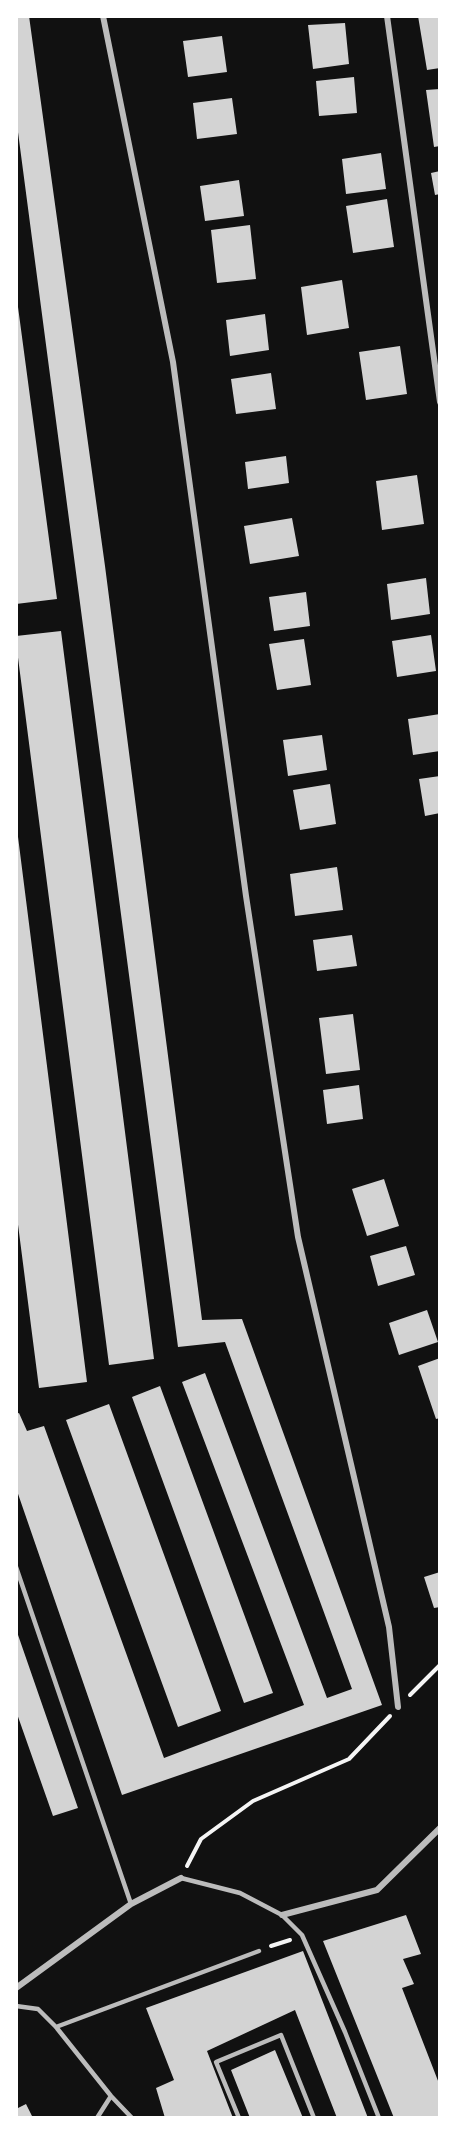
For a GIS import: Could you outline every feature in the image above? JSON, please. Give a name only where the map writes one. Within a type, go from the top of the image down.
[{"type":"street","points":[[104,16],[173,362],[246,896],[298,1237],[388,1627],[398,1707]]},
{"type":"street","points":[[387,16],[440,402]]},
{"type":"street","points":[[282,1915],[377,1890],[440,1828]]},
{"type":"street","points":[[16,1988],[131,1904],[181,1878]]},
{"type":"lane","points":[[16,1567],[131,1904]]},
{"type":"lane","points":[[181,1878],[240,1893],[282,1915],[302,1935],[345,2032],[379,2118]]},
{"type":"lane","points":[[56,2027],[260,1951]]},
{"type":"lane","points":[[16,2006],[38,2009],[56,2027],[111,2096],[132,2118]]},
{"type":"lane","points":[[239,2118],[216,2062],[281,2035],[314,2118]]},
{"type":"lane","points":[[97,2118],[111,2096]]},
{"type":"path","points":[[181,1878],[201,1839],[253,1801],[349,1759],[440,1665]]},
{"type":"path","points":[[260,1951],[302,1935]]},
{"type":"building","points":[[16,16],[29,16],[105,566],[202,1320],[242,1319],[382,1705],[122,1795],[16,1488],[16,1414],[19,1413],[27,1431],[44,1426],[164,1758],[304,1705],[182,1382],[205,1373],[327,1698],[352,1689],[225,1342],[178,1347],[16,117]]},
{"type":"building","points":[[418,16],[440,16],[440,68],[427,70]]},
{"type":"building","points":[[345,23],[349,64],[313,69],[308,25]]},
{"type":"building","points":[[222,36],[227,72],[188,77],[183,41]]},
{"type":"building","points":[[354,77],[357,113],[319,116],[316,81]]},
{"type":"building","points":[[440,89],[440,146],[434,147],[426,90]]},
{"type":"building","points":[[232,98],[237,134],[197,139],[193,103]]},
{"type":"building","points":[[381,153],[386,189],[346,194],[342,159]]},
{"type":"building","points":[[440,171],[440,194],[435,195],[431,173]]},
{"type":"building","points":[[239,180],[244,216],[205,221],[200,186]]},
{"type":"building","points":[[387,199],[394,247],[353,253],[346,206]]},
{"type":"building","points":[[250,225],[256,279],[217,283],[211,230]]},
{"type":"building","points":[[342,280],[349,328],[307,335],[301,287]]},
{"type":"building","points":[[16,292],[57,599],[16,604]]},
{"type":"building","points":[[265,314],[269,350],[230,356],[226,320]]},
{"type":"building","points":[[400,346],[407,394],[366,400],[359,352]]},
{"type":"building","points":[[271,373],[276,409],[236,414],[231,379]]},
{"type":"building","points":[[286,456],[289,483],[248,489],[245,462]]},
{"type":"building","points":[[417,475],[424,524],[382,530],[376,481]]},
{"type":"building","points":[[292,518],[299,556],[250,564],[244,526]]},
{"type":"building","points":[[426,578],[430,614],[391,620],[387,584]]},
{"type":"building","points":[[306,592],[310,626],[274,631],[269,597]]},
{"type":"building","points":[[61,631],[154,1359],[109,1365],[16,642],[16,636]]},
{"type":"building","points":[[431,635],[436,671],[397,677],[392,641]]},
{"type":"building","points":[[304,639],[311,685],[277,690],[269,644]]},
{"type":"building","points":[[440,714],[440,751],[413,755],[408,719]]},
{"type":"building","points":[[322,735],[327,770],[288,776],[283,740]]},
{"type":"building","points":[[440,776],[440,813],[425,816],[419,779]]},
{"type":"building","points":[[330,784],[336,824],[300,830],[293,790]]},
{"type":"building","points":[[16,821],[87,1382],[39,1388],[16,1209]]},
{"type":"building","points":[[337,867],[343,910],[295,916],[290,874]]},
{"type":"building","points":[[352,935],[357,966],[317,971],[313,940]]},
{"type":"building","points":[[353,1014],[360,1070],[326,1074],[319,1018]]},
{"type":"building","points":[[359,1085],[363,1119],[327,1124],[323,1090]]},
{"type":"building","points":[[384,1179],[399,1226],[367,1236],[352,1189]]},
{"type":"building","points":[[406,1246],[415,1275],[378,1286],[370,1256]]},
{"type":"building","points":[[427,1310],[438,1342],[399,1355],[389,1323]]},
{"type":"building","points":[[440,1358],[440,1418],[436,1419],[418,1366]]},
{"type":"building","points":[[160,1386],[273,1693],[244,1703],[132,1397]]},
{"type":"building","points":[[109,1404],[221,1711],[178,1727],[66,1420]]},
{"type":"building","points":[[440,1572],[440,1607],[434,1608],[424,1577]]},
{"type":"building","points":[[17,1632],[78,1808],[53,1816],[16,1711]]},
{"type":"building","points":[[406,1915],[421,1954],[403,1959],[414,1984],[402,1988],[440,2086],[440,2118],[394,2118],[323,1941]]},
{"type":"building","points":[[303,1951],[368,2118],[337,2118],[295,2010],[207,2051],[233,2118],[165,2118],[156,2088],[174,2080],[146,2008]]},
{"type":"building","points":[[275,2050],[303,2118],[250,2118],[231,2070]]},
{"type":"building","points":[[26,2104],[33,2118],[16,2118],[16,2109]]}]
